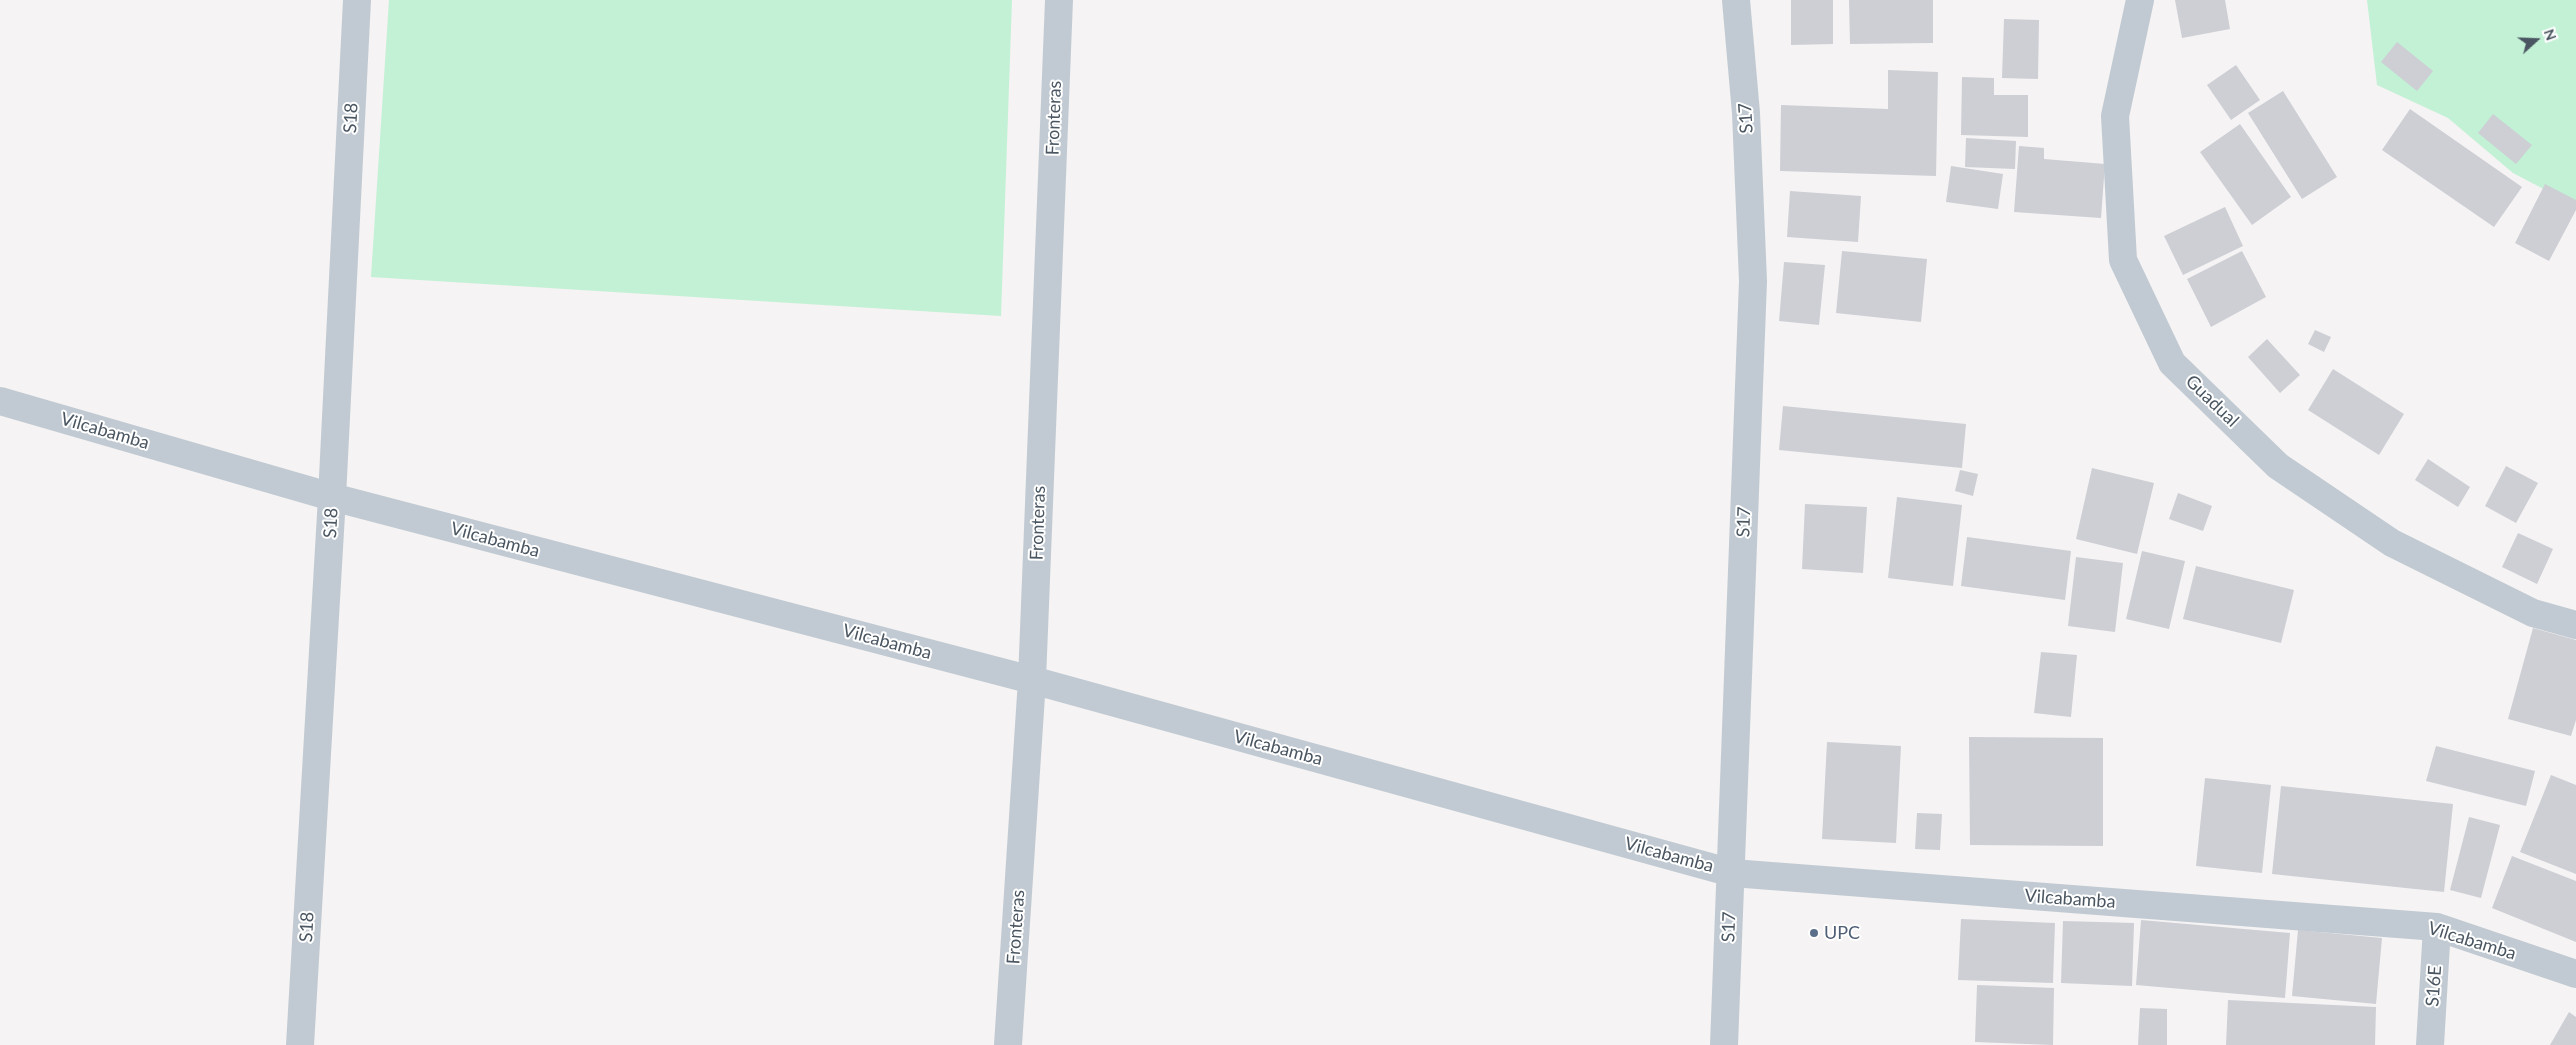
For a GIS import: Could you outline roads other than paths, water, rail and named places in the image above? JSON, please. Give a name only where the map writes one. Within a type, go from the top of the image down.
[{"type":"street","name":"S18","points":[[300,1045],[332,497],[357,0]]},
{"type":"street","name":"Fronteras","points":[[1008,1045],[1032,680],[1059,0]]},
{"type":"street","name":"S17","points":[[1724,1045],[1753,281],[1746,113],[1736,0]]},
{"type":"street","name":"Guadual","points":[[2140,0],[2116,116],[2123,260],[2172,363],[2278,466],[2392,543],[2533,612],[2576,625]]},
{"type":"street","name":"Vilcabamba","points":[[0,401],[332,497],[1032,680],[1732,873],[2437,927],[2576,974]]},
{"type":"street","name":"S16E","points":[[2430,1045],[2437,927]]},
{"type":"place","name":"UPC","points":[[1814,933]]}]
